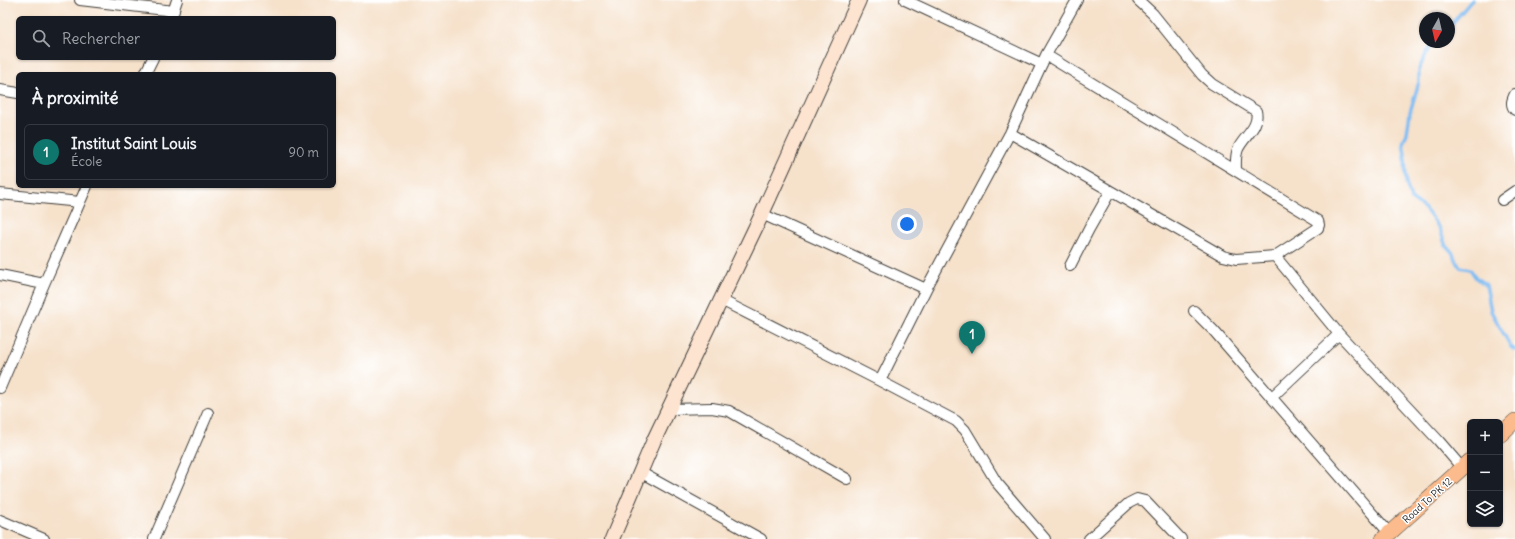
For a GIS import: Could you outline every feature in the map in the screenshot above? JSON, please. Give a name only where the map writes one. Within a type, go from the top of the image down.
[{"type":"main road","points":[[612,539],[640,472],[762,214],[859,0]]},
{"type":"main road","points":[[1503,432],[1515,422]]},
{"type":"main road","name":"Road To PK 12","points":[[1386,536],[1466,464]]},
{"type":"street","points":[[80,0],[173,14],[177,0]]},
{"type":"street","points":[[905,0],[1044,59],[1236,171],[1318,221],[1319,225],[1318,228],[1275,256],[1236,259],[1223,256],[1010,133]]},
{"type":"street","points":[[880,381],[926,289],[1010,133],[1044,59],[1077,0]]},
{"type":"street","points":[[1138,0],[1153,14],[1202,75],[1212,84],[1256,111],[1258,117],[1256,124],[1239,147],[1236,154],[1236,171]]},
{"type":"street","points":[[146,72],[151,60]]},
{"type":"street","points":[[0,90],[16,93]]},
{"type":"street","points":[[1515,94],[1512,101],[1515,110]]},
{"type":"street","points":[[0,388],[87,188]]},
{"type":"street","points":[[1502,200],[1515,191]]},
{"type":"street","points":[[1070,266],[1110,192]]},
{"type":"street","points":[[0,194],[80,202]]},
{"type":"street","points":[[762,214],[926,289]]},
{"type":"street","points":[[1275,256],[1339,334],[1438,440],[1466,464]]},
{"type":"street","points":[[0,275],[44,284]]},
{"type":"street","points":[[722,300],[880,381],[956,422],[964,430],[997,483],[1045,539]]},
{"type":"street","points":[[1194,311],[1214,331],[1272,397],[1386,536]]},
{"type":"street","points":[[1272,397],[1339,334]]},
{"type":"street","points":[[670,409],[712,408],[729,411],[847,478]]},
{"type":"street","points":[[154,539],[208,413]]},
{"type":"street","points":[[640,472],[761,539]]},
{"type":"street","points":[[1089,539],[1129,503],[1137,500],[1145,501],[1181,539]]},
{"type":"street","points":[[0,520],[44,539]]},
{"type":"waterway","points":[[1455,20],[1472,0]]},
{"type":"waterway","points":[[1429,48],[1419,69],[1419,82],[1410,112],[1407,133],[1403,143],[1406,183],[1411,199],[1425,209],[1440,229],[1445,244],[1452,252],[1460,267],[1470,269],[1476,278],[1486,285],[1491,311],[1511,347],[1515,350]]},
{"type":"place","name":"Institut Saint Louis","points":[[972,354]]}]
